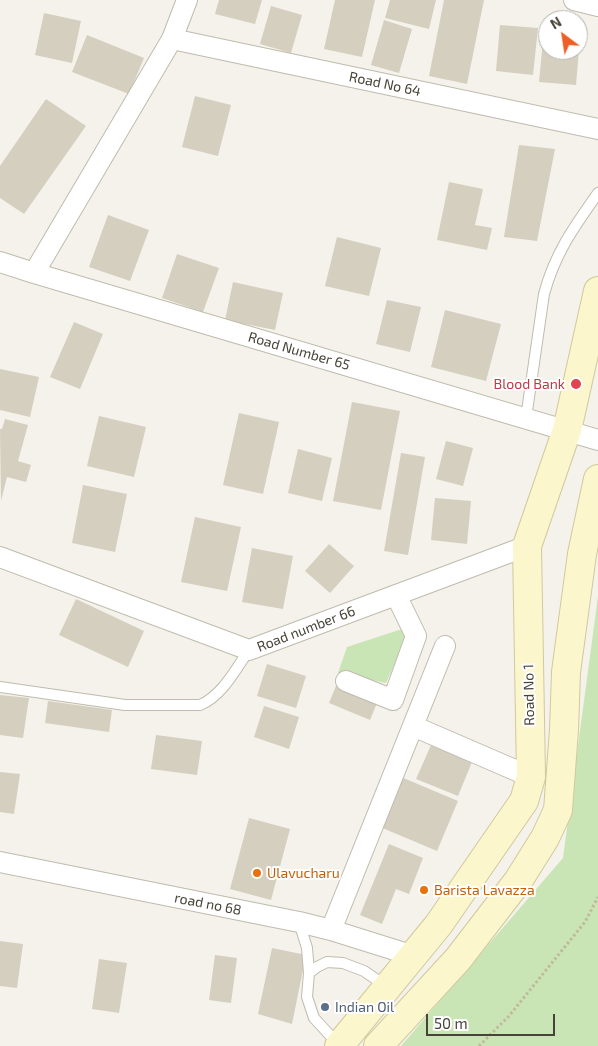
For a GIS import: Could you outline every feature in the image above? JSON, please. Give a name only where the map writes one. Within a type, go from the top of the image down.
[{"type":"main road","name":"Road No 1","points":[[339,1046],[439,924],[524,800],[531,777],[527,546],[567,430],[598,291]]},
{"type":"main road","points":[[378,1046],[458,959],[518,882],[546,838],[558,810],[566,672],[582,554],[598,479]]},
{"type":"street","points":[[34,273],[172,39],[187,0]]},
{"type":"street","points":[[574,0],[598,6]]},
{"type":"street","name":"Road No 64","points":[[172,39],[598,129]]},
{"type":"street","name":"Road Number 65","points":[[0,262],[598,440]]},
{"type":"street","name":"Road number 66","points":[[0,557],[250,650],[527,546]]},
{"type":"street","points":[[346,681],[393,700],[416,636],[396,595]]},
{"type":"street","points":[[332,930],[445,646]]},
{"type":"street","points":[[413,726],[531,777]]},
{"type":"street","name":"road no 68","points":[[0,862],[299,922],[332,930],[414,956]]},
{"type":"lane","points":[[526,418],[544,294],[549,275],[568,236],[598,193]]},
{"type":"lane","points":[[0,687],[125,705],[200,705],[210,701],[250,650]]},
{"type":"lane","points":[[299,922],[307,948],[309,974],[307,997],[314,1018],[339,1046]]},
{"type":"lane","points":[[309,974],[317,967],[328,962],[343,963],[364,970],[388,987]]},
{"type":"path","points":[[480,1046],[509,1016],[585,922],[598,897]]},
{"type":"green space","points":[[598,596],[598,1046],[401,1046],[563,858]]},
{"type":"green space","points":[[405,628],[408,634],[386,683],[338,673],[347,647]]},
{"type":"building","points":[[219,0],[262,0],[255,24],[215,14]]},
{"type":"building","points":[[335,0],[375,0],[362,57],[324,49]]},
{"type":"building","points":[[390,0],[436,0],[429,29],[385,18]]},
{"type":"building","points":[[444,0],[484,0],[467,84],[429,76]]},
{"type":"building","points":[[271,6],[302,15],[291,53],[260,44]]},
{"type":"building","points":[[44,13],[81,21],[72,63],[35,55]]},
{"type":"building","points":[[384,20],[412,29],[399,73],[371,65]]},
{"type":"building","points":[[500,25],[538,28],[533,75],[496,71]]},
{"type":"building","points":[[87,35],[144,58],[129,94],[72,72]]},
{"type":"building","points":[[541,60],[578,60],[576,85],[539,82]]},
{"type":"building","points":[[195,96],[231,105],[218,156],[182,147]]},
{"type":"building","points":[[46,99],[86,126],[24,214],[0,198],[0,166]]},
{"type":"building","points":[[519,145],[555,149],[537,241],[504,237]]},
{"type":"building","points":[[449,182],[483,189],[475,225],[492,228],[487,250],[437,240]]},
{"type":"building","points":[[108,215],[149,230],[130,281],[89,267]]},
{"type":"building","points":[[337,237],[381,248],[369,296],[325,286]]},
{"type":"building","points":[[177,254],[219,268],[203,312],[162,298]]},
{"type":"building","points":[[233,282],[283,293],[275,330],[225,320]]},
{"type":"building","points":[[387,300],[421,307],[410,352],[376,344]]},
{"type":"building","points":[[445,310],[501,324],[486,381],[431,367]]},
{"type":"building","points":[[74,322],[103,334],[80,389],[50,377]]},
{"type":"building","points":[[0,369],[39,377],[30,417],[0,410]]},
{"type":"building","points":[[352,402],[400,411],[381,510],[333,501]]},
{"type":"building","points":[[239,413],[279,422],[263,494],[223,485]]},
{"type":"building","points":[[99,416],[146,427],[134,477],[87,466]]},
{"type":"building","points":[[5,419],[28,425],[18,461],[31,465],[26,482],[7,477],[1,501],[0,429],[2,429]]},
{"type":"building","points":[[446,441],[473,448],[463,486],[436,479]]},
{"type":"building","points":[[298,449],[332,458],[322,501],[288,493]]},
{"type":"building","points":[[401,453],[425,457],[408,555],[384,551]]},
{"type":"building","points":[[83,485],[127,494],[115,552],[72,543]]},
{"type":"building","points":[[435,498],[471,501],[467,544],[431,540]]},
{"type":"building","points":[[195,517],[241,527],[227,591],[181,582]]},
{"type":"building","points":[[329,544],[354,566],[330,593],[305,571]]},
{"type":"building","points":[[252,548],[293,556],[283,609],[242,602]]},
{"type":"building","points":[[76,599],[144,631],[128,667],[59,635]]},
{"type":"building","points":[[267,664],[306,676],[296,708],[257,696]]},
{"type":"building","points":[[338,681],[379,698],[370,720],[329,703]]},
{"type":"building","points":[[0,695],[29,698],[23,738],[0,735]]},
{"type":"building","points":[[48,701],[112,710],[109,732],[45,723]]},
{"type":"building","points":[[264,706],[299,717],[289,749],[254,737]]},
{"type":"building","points":[[156,735],[202,741],[197,775],[151,769]]},
{"type":"building","points":[[431,745],[472,762],[458,796],[416,779]]},
{"type":"building","points":[[0,772],[20,774],[14,814],[0,812]]},
{"type":"building","points":[[401,777],[458,801],[437,851],[380,827]]},
{"type":"building","points":[[249,818],[290,829],[271,900],[230,889]]},
{"type":"building","points":[[389,844],[423,858],[409,894],[396,889],[382,924],[360,915]]},
{"type":"building","points":[[0,941],[23,944],[17,988],[0,986]]},
{"type":"building","points":[[272,948],[306,955],[292,1024],[258,1014]]},
{"type":"building","points":[[215,955],[237,958],[231,1003],[209,1000]]},
{"type":"building","points":[[99,959],[127,963],[119,1013],[92,1009]]},
{"type":"place","name":"Blood Bank","points":[[576,384]]},
{"type":"place","name":"Ulavucharu","points":[[257,873]]},
{"type":"place","name":"Barista Lavazza","points":[[424,890]]},
{"type":"place","name":"Indian Oil","points":[[325,1007]]}]
